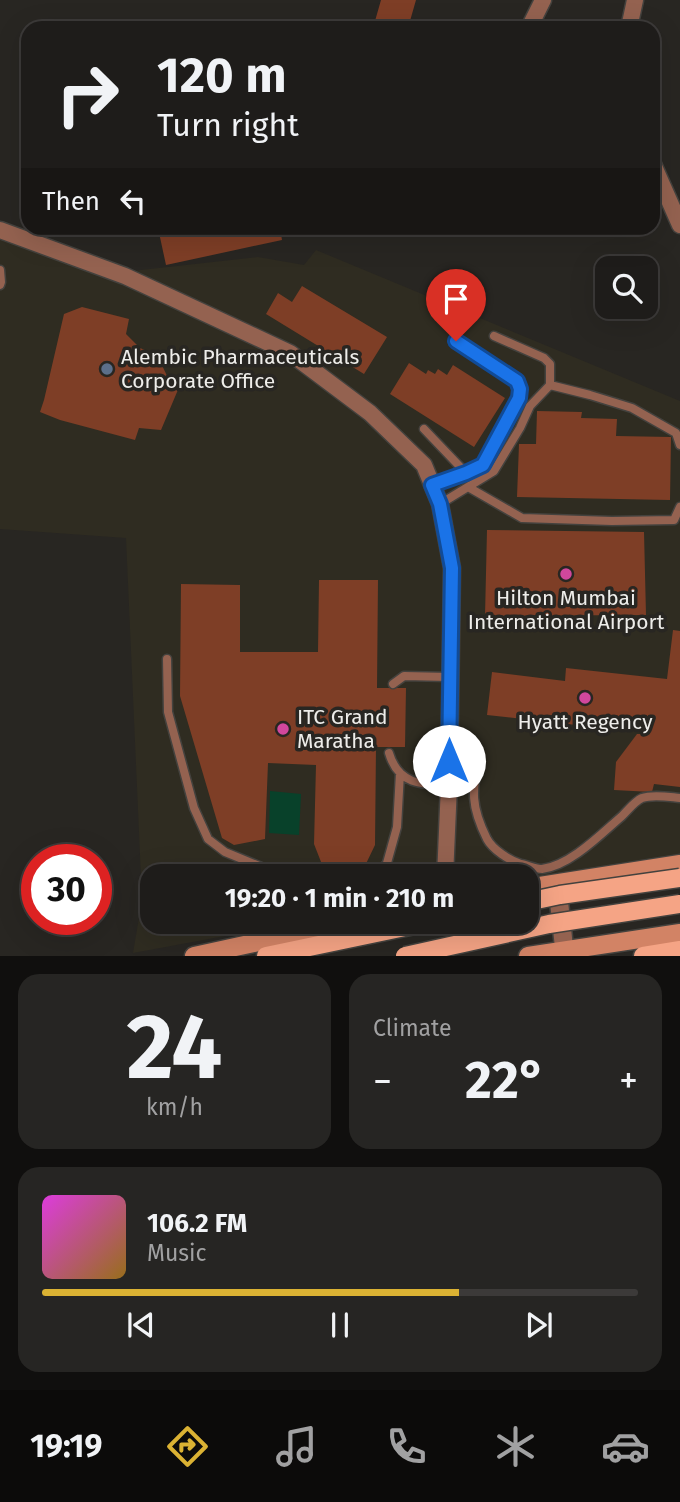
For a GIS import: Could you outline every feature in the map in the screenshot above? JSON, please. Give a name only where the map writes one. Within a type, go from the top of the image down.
[{"type":"main road","points":[[542,882],[680,864]]},
{"type":"main road","points":[[539,899],[680,878]]},
{"type":"main road","points":[[405,956],[549,924],[680,904]]},
{"type":"main road","points":[[528,956],[565,953],[680,933]]},
{"type":"main road","points":[[194,956],[295,934]]},
{"type":"main road","points":[[266,956],[371,934]]},
{"type":"main road","points":[[643,956],[680,950]]},
{"type":"street","points":[[532,21],[543,0]]},
{"type":"street","points":[[630,21],[635,0]]},
{"type":"street","points":[[660,180],[680,225]]},
{"type":"street","points":[[0,230],[125,276],[290,354],[370,413],[424,465],[440,504],[452,568],[446,864]]},
{"type":"street","points":[[542,882],[565,953]]},
{"type":"lane","points":[[0,270],[0,285]]},
{"type":"lane","points":[[440,504],[494,471],[520,428],[530,405],[550,385],[550,364],[544,358],[494,336]]},
{"type":"lane","points":[[432,485],[483,465],[519,398],[517,381],[456,341]]},
{"type":"lane","points":[[550,385],[632,408],[676,433],[680,445]]},
{"type":"lane","points":[[424,429],[466,473]]},
{"type":"lane","points":[[468,486],[522,518],[674,520],[680,507]]},
{"type":"lane","points":[[167,659],[168,712],[194,808],[208,839],[225,852],[254,864]]},
{"type":"lane","points":[[393,684],[404,676],[449,677]]},
{"type":"lane","points":[[389,753],[391,762],[400,774],[421,785],[449,785]]},
{"type":"lane","points":[[480,756],[473,780],[474,802],[489,843],[542,882],[642,798],[680,798]]},
{"type":"lane","points":[[386,864],[397,828],[400,774]]},
{"type":"shaded area","points":[[0,227],[114,273],[258,257],[304,265],[316,250],[680,401],[680,858],[539,878],[539,864],[140,864],[126,538],[0,529]]},
{"type":"shaded area","points":[[140,912],[140,934],[236,934],[133,953]]},
{"type":"green space","points":[[270,791],[301,794],[299,835],[269,833]]},
{"type":"building","points":[[381,0],[416,0],[410,21],[375,21]]},
{"type":"building","points":[[160,235],[281,235],[282,240],[166,265]]},
{"type":"building","points":[[302,286],[387,337],[364,374],[266,314],[278,293],[292,302]]},
{"type":"building","name":"Alembic Pharmaceuticals Corporate Office","points":[[82,307],[129,319],[126,334],[140,348],[157,355],[170,382],[180,385],[161,430],[139,428],[135,440],[40,412],[64,314]]},
{"type":"building","points":[[409,363],[426,374],[428,370],[435,374],[438,369],[447,375],[453,365],[505,398],[474,447],[390,394]]},
{"type":"building","points":[[537,411],[582,412],[581,418],[617,419],[616,436],[671,437],[670,500],[517,497],[519,444],[536,444]]},
{"type":"building","name":"Hilton Mumbai International Airport","points":[[487,530],[644,532],[646,615],[485,616]]},
{"type":"building","name":"ITC Grand Maratha","points":[[319,580],[378,580],[377,688],[406,688],[405,747],[376,747],[375,845],[366,864],[322,864],[314,844],[316,765],[268,763],[265,839],[234,845],[222,838],[180,696],[181,584],[240,585],[240,652],[318,652]]},
{"type":"building","name":"Hyatt Regency","points":[[673,630],[680,631],[680,787],[654,784],[652,792],[614,790],[616,762],[637,734],[649,734],[650,724],[596,718],[594,727],[487,715],[492,672],[565,681],[566,668],[667,679]]},
{"type":"place","name":"Alembic Pharmaceuticals Corporate Office","points":[[107,369]]},
{"type":"place","name":"Hilton Mumbai International Airport","points":[[566,574]]},
{"type":"place","name":"Hyatt Regency","points":[[585,698]]},
{"type":"place","name":"ITC Grand Maratha","points":[[283,729]]},
{"type":"route","points":[[449,761],[452,568],[440,504],[432,485],[483,465],[519,398],[520,389],[517,381],[456,341]]}]
